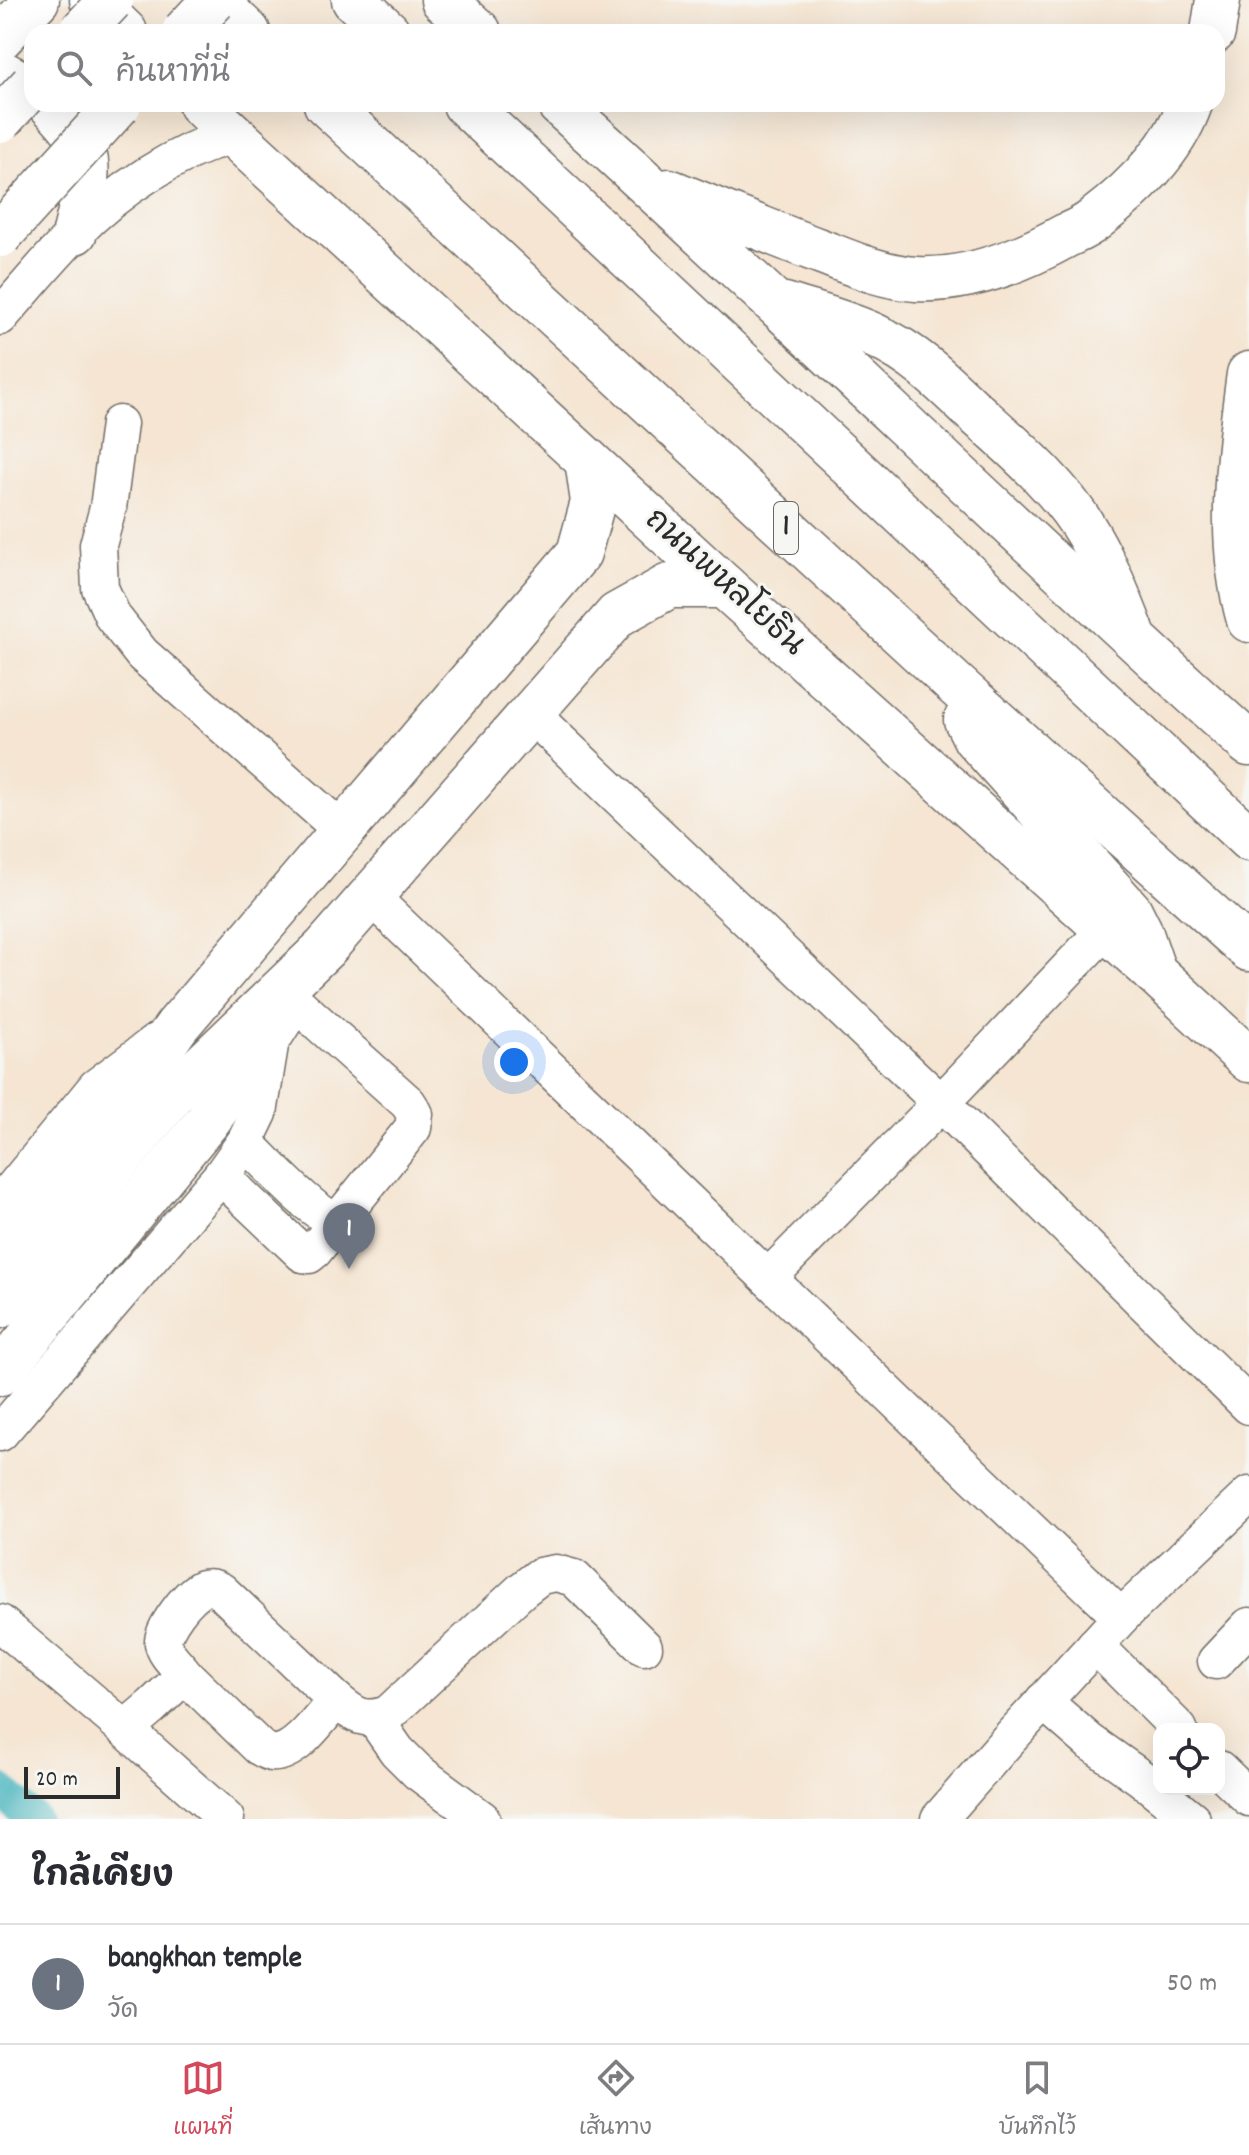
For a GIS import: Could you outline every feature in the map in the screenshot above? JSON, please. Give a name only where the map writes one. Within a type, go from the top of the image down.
[{"type":"main road","points":[[0,38],[37,0]]},
{"type":"main road","points":[[92,0],[117,24]]},
{"type":"main road","points":[[88,24],[111,0]]},
{"type":"main road","points":[[192,24],[214,0],[240,24]]},
{"type":"main road","points":[[354,0],[380,24]]},
{"type":"main road","points":[[443,0],[470,24]]},
{"type":"main road","points":[[1214,24],[1218,0]]},
{"type":"main road","points":[[0,72],[24,83]]},
{"type":"main road","points":[[0,120],[24,95]]},
{"type":"main road","points":[[58,112],[82,143],[87,162],[87,185],[75,232]]},
{"type":"main road","points":[[0,235],[112,112]]},
{"type":"main road","name":"ถนนพหลโยธิน","points":[[208,112],[724,586],[1249,1060]]},
{"type":"main road","name":"1","points":[[335,112],[956,685],[1249,949]]},
{"type":"main road","points":[[474,112],[1249,839]]},
{"type":"main road","points":[[568,112],[1249,744]]},
{"type":"main road","points":[[645,181],[888,275],[917,279],[958,276],[1008,263],[1092,222],[1147,173],[1171,142],[1186,112]]},
{"type":"main road","points":[[771,300],[876,336],[910,355],[1035,467],[1088,534],[1111,576],[1138,644]]},
{"type":"main road","points":[[1249,374],[1237,464],[1236,546],[1239,581],[1249,620]]},
{"type":"main road","points":[[0,1254],[14,1212],[120,1106],[177,1026],[579,553],[593,502],[587,460]]},
{"type":"main road","points":[[0,1306],[173,1094],[325,948],[617,615],[669,586],[724,586]]},
{"type":"main road","points":[[956,685],[959,706],[975,738],[1130,911],[1154,972]]},
{"type":"main road","points":[[454,697],[483,721],[518,728]]},
{"type":"main road","points":[[0,1373],[207,1122],[282,1017],[325,948]]},
{"type":"street","points":[[0,317],[75,232],[114,199],[166,164],[210,142],[232,135]]},
{"type":"street","points":[[119,424],[108,508],[98,545],[100,588],[113,617],[142,654],[344,832]]},
{"type":"street","points":[[518,728],[941,1103],[1249,1406]]},
{"type":"street","points":[[370,896],[1121,1617]]},
{"type":"street","points":[[768,1278],[941,1103],[1106,929]]},
{"type":"street","points":[[0,1433],[221,1176],[245,1142],[259,1113],[282,1017],[408,1103],[415,1114],[413,1128],[407,1137],[309,1255],[303,1254],[221,1176]]},
{"type":"street","points":[[245,1142],[313,1208],[338,1221]]},
{"type":"street","points":[[939,1819],[1121,1617],[1249,1495]]},
{"type":"street","points":[[336,1700],[300,1741],[286,1751],[272,1753],[259,1747],[185,1675],[165,1651],[162,1639],[194,1592],[212,1587],[233,1601],[348,1711],[360,1717],[374,1718],[388,1714],[540,1576],[556,1573],[574,1578],[644,1647]]},
{"type":"street","points":[[0,1623],[226,1819]]},
{"type":"street","points":[[1216,1661],[1249,1626]]},
{"type":"street","points":[[1095,1645],[1173,1723]]},
{"type":"street","points":[[125,1729],[185,1675]]},
{"type":"street","points":[[1043,1701],[1090,1742],[1192,1819]]},
{"type":"street","points":[[374,1718],[397,1751],[418,1772],[482,1819]]},
{"type":"street","points":[[1225,1775],[1249,1798]]},
{"type":"waterway","points":[[0,1790],[33,1819]]},
{"type":"place","name":"bangkhan temple","points":[[349,1269]]}]
